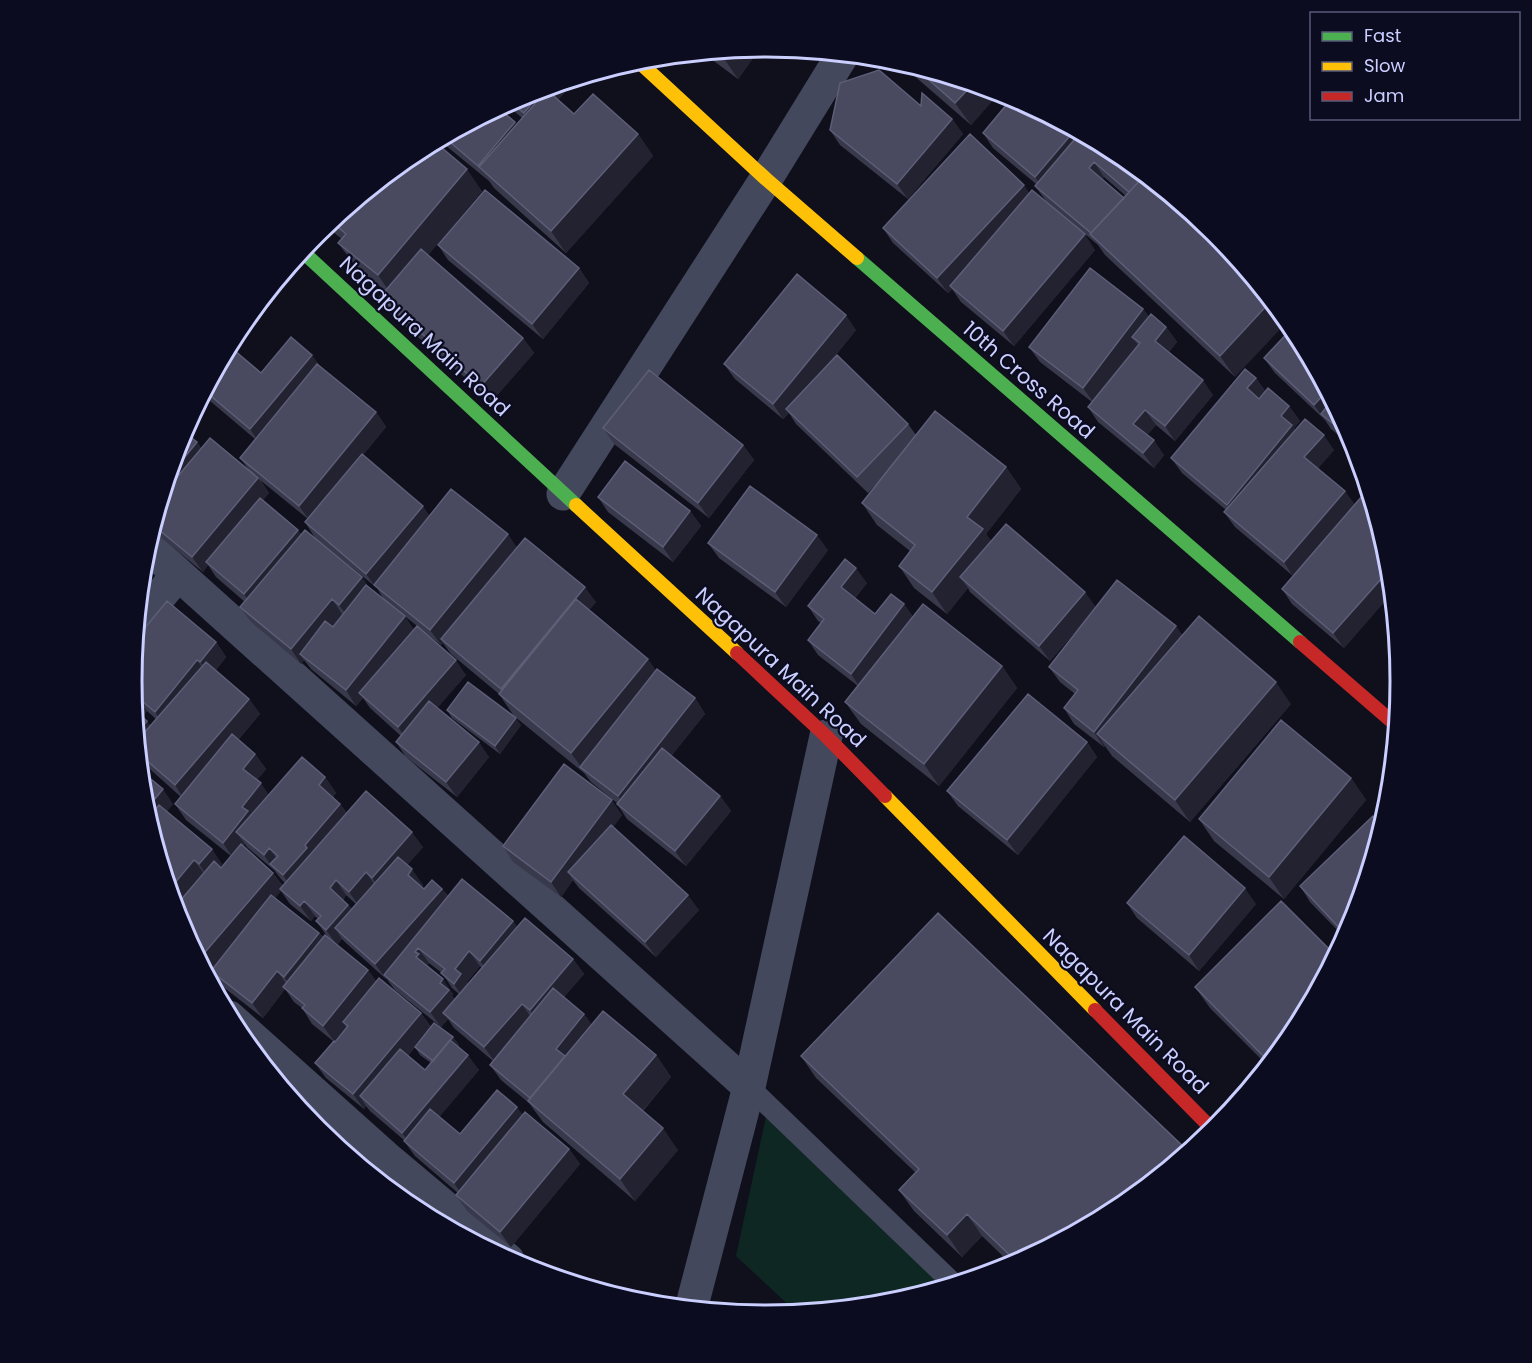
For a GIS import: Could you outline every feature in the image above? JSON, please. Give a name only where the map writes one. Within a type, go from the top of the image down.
[{"type":"street","points":[[563,494],[766,179],[839,61]]},
{"type":"street","name":"10th Cross Road","points":[[646,69],[766,179],[1389,719]]},
{"type":"street","name":"Nagapura Main Road","points":[[308,257],[826,736],[1207,1124]]},
{"type":"street","points":[[155,553],[749,1087]]},
{"type":"street","points":[[146,613],[178,574]]},
{"type":"street","points":[[693,1302],[749,1087],[826,736]]},
{"type":"street","points":[[263,1050],[388,1174],[458,1224]]},
{"type":"lane","points":[[749,1087],[948,1279]]},
{"type":"green space","points":[[770,1098],[958,1276],[888,1294],[848,1301],[789,1305],[736,1256]]},
{"type":"building","points":[[879,70],[921,106],[922,93],[952,119],[897,184],[830,130],[840,83]]},
{"type":"building","points":[[926,78],[967,90],[955,103]]},
{"type":"building","points":[[593,94],[638,134],[551,231],[479,167],[537,101],[553,95],[574,114]]},
{"type":"building","points":[[533,103],[524,113],[518,109]]},
{"type":"building","points":[[1006,105],[1070,136],[1035,177],[983,133]]},
{"type":"building","points":[[506,114],[515,122],[478,166],[451,143]]},
{"type":"building","points":[[970,134],[1024,185],[937,278],[883,228]]},
{"type":"building","points":[[1075,139],[1139,181],[1129,192],[1094,162],[1089,168],[1124,198],[1091,233],[1035,186]]},
{"type":"building","points":[[442,148],[467,169],[378,275],[338,243],[346,234],[338,227],[354,212],[419,162]]},
{"type":"building","points":[[1139,181],[1208,240],[1236,270],[1265,307],[1220,356],[1090,234]]},
{"type":"building","points":[[485,190],[579,268],[532,324],[438,245]]},
{"type":"building","points":[[1032,190],[1085,234],[1003,331],[950,286]]},
{"type":"building","points":[[421,249],[523,338],[481,386],[380,297]]},
{"type":"building","points":[[1090,268],[1143,309],[1083,388],[1029,347]]},
{"type":"building","points":[[797,274],[846,315],[773,404],[724,364]]},
{"type":"building","points":[[1151,314],[1166,327],[1155,341],[1203,380],[1165,426],[1145,410],[1133,424],[1154,440],[1143,453],[1088,407],[1140,343],[1132,337]]},
{"type":"building","points":[[1285,335],[1322,397],[1314,405],[1264,358]]},
{"type":"building","points":[[291,337],[312,355],[250,429],[211,396],[236,352],[261,373]]},
{"type":"building","points":[[837,355],[908,424],[857,477],[786,409]]},
{"type":"building","points":[[317,364],[376,412],[299,506],[240,458]]},
{"type":"building","points":[[1245,369],[1256,378],[1247,388],[1259,399],[1268,388],[1289,406],[1281,416],[1292,425],[1227,505],[1171,458]]},
{"type":"building","points":[[649,370],[743,445],[698,503],[603,428]]},
{"type":"building","points":[[1327,407],[1335,426],[1321,414]]},
{"type":"building","points":[[935,411],[1006,467],[967,517],[983,529],[932,592],[899,566],[915,545],[862,503]]},
{"type":"building","points":[[1305,419],[1324,435],[1304,457],[1345,491],[1284,562],[1224,512]]},
{"type":"building","points":[[191,438],[197,442],[183,459]]},
{"type":"building","points":[[210,438],[258,478],[192,557],[160,531],[176,478]]},
{"type":"building","points":[[362,454],[423,506],[366,574],[305,522]]},
{"type":"building","points":[[625,461],[690,511],[663,547],[598,497]]},
{"type":"building","points":[[750,486],[817,535],[775,592],[708,543]]},
{"type":"building","points":[[451,489],[508,534],[430,630],[374,585]]},
{"type":"building","points":[[1362,496],[1382,578],[1333,633],[1282,589]]},
{"type":"building","points":[[260,498],[298,530],[244,594],[206,562]]},
{"type":"building","points":[[1006,524],[1085,592],[1039,646],[960,577]]},
{"type":"building","points":[[305,530],[362,577],[339,605],[332,599],[291,649],[240,607]]},
{"type":"building","points":[[525,538],[585,587],[501,689],[441,639]]},
{"type":"building","points":[[845,559],[856,568],[841,587],[875,614],[891,594],[904,604],[851,674],[808,640],[824,619],[808,606]]},
{"type":"building","points":[[1117,580],[1176,626],[1094,732],[1064,708],[1078,690],[1049,667]]},
{"type":"building","points":[[366,585],[405,616],[346,690],[300,654],[325,621],[333,627]]},
{"type":"building","points":[[576,599],[648,659],[571,753],[499,694]]},
{"type":"building","points":[[167,601],[216,642],[200,662],[197,660],[155,712],[142,701],[144,629]]},
{"type":"building","points":[[923,604],[1002,666],[924,764],[845,702]]},
{"type":"building","points":[[1199,616],[1276,682],[1175,800],[1097,734]]},
{"type":"building","points":[[417,626],[456,660],[398,727],[359,693]]},
{"type":"building","points":[[206,662],[249,699],[175,785],[147,761],[144,733]]},
{"type":"building","points":[[657,669],[695,698],[618,796],[580,767]]},
{"type":"building","points":[[468,682],[516,718],[495,746],[447,710]]},
{"type":"building","points":[[1028,694],[1087,742],[1007,840],[947,791]]},
{"type":"building","points":[[429,701],[479,742],[446,782],[396,742]]},
{"type":"building","points":[[1281,720],[1351,778],[1269,877],[1199,819]]},
{"type":"building","points":[[232,734],[255,754],[243,769],[261,783],[242,807],[248,811],[223,843],[175,804]]},
{"type":"building","points":[[662,748],[720,796],[675,851],[617,804]]},
{"type":"building","points":[[302,757],[325,777],[319,785],[340,804],[305,845],[307,848],[283,875],[270,864],[278,856],[269,848],[264,855],[236,832]]},
{"type":"building","points":[[564,764],[612,800],[551,882],[503,846]]},
{"type":"building","points":[[149,778],[163,789],[153,801]]},
{"type":"building","points":[[366,791],[412,832],[372,878],[366,872],[349,892],[336,880],[330,888],[348,905],[326,930],[316,921],[321,916],[304,901],[300,906],[280,889]]},
{"type":"building","points":[[159,805],[212,849],[199,864],[194,860],[175,883],[163,843],[155,810]]},
{"type":"building","points":[[1373,816],[1375,818],[1357,882],[1339,928],[1300,886]]},
{"type":"building","points":[[611,825],[688,895],[645,942],[568,872]]},
{"type":"building","points":[[1184,836],[1245,888],[1189,955],[1127,903]]},
{"type":"building","points":[[241,844],[273,873],[204,953],[181,899],[214,861],[221,868]]},
{"type":"building","points":[[398,857],[412,869],[408,875],[424,889],[432,880],[442,889],[375,964],[335,928]]},
{"type":"building","points":[[462,879],[513,921],[480,961],[469,951],[455,969],[461,974],[454,984],[441,973],[445,969],[418,948],[415,952],[419,954],[416,957],[443,979],[440,983],[449,990],[430,1012],[384,975]]},
{"type":"building","points":[[271,895],[319,933],[284,977],[277,971],[252,1003],[212,970]]},
{"type":"building","points":[[1281,901],[1330,950],[1307,994],[1264,1057],[1195,987]]},
{"type":"building","points":[[938,913],[1183,1146],[1113,1201],[1042,1242],[1010,1256],[967,1214],[947,1235],[899,1190],[919,1169],[801,1056]]},
{"type":"building","points":[[525,918],[573,959],[530,1010],[522,1004],[484,1047],[443,1013]]},
{"type":"building","points":[[325,935],[368,970],[323,1026],[302,1008],[305,1005],[283,987]]},
{"type":"building","points":[[379,978],[421,1013],[353,1094],[315,1063],[348,1026],[343,1022]]},
{"type":"building","points":[[553,988],[584,1014],[556,1049],[565,1056],[530,1098],[490,1065]]},
{"type":"building","points":[[603,1011],[656,1055],[623,1094],[663,1128],[620,1179],[528,1101]]},
{"type":"building","points":[[434,1023],[453,1037],[433,1061],[415,1047]]},
{"type":"building","points":[[450,1040],[468,1055],[402,1133],[360,1096],[400,1049],[425,1070]]},
{"type":"building","points":[[497,1090],[517,1107],[454,1183],[404,1141],[430,1109],[460,1134]]},
{"type":"building","points":[[525,1112],[569,1149],[500,1232],[456,1195]]},
{"type":"traffic: fast","points":[[308,257],[576,505]]},
{"type":"traffic: fast","points":[[857,258],[1300,642]]},
{"type":"traffic: slow","points":[[646,69],[766,179],[857,258]]},
{"type":"traffic: slow","points":[[576,505],[737,653]]},
{"type":"traffic: slow","points":[[885,796],[1095,1010]]},
{"type":"traffic: jam","points":[[1300,642],[1389,719]]},
{"type":"traffic: jam","points":[[737,653],[826,736],[885,796]]},
{"type":"traffic: jam","points":[[1095,1010],[1207,1124]]}]
